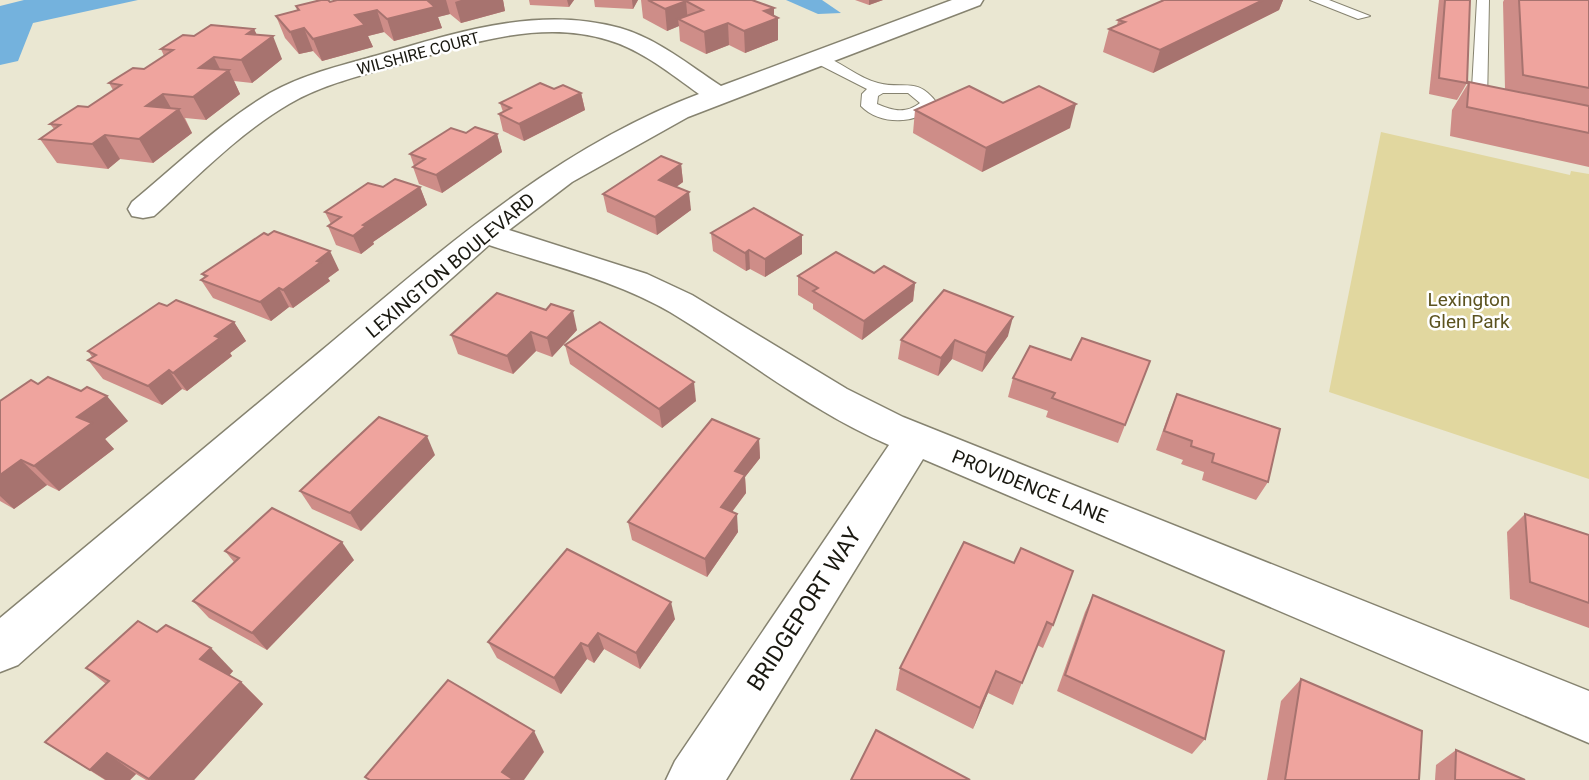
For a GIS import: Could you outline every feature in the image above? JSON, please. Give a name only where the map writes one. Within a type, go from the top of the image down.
[{"type":"street","name":"LEXINGTON BOULEVARD","points":[[0,649],[484,233],[541,190],[615,143],[679,111],[972,0]]},
{"type":"street","name":"WILSHIRE COURT","points":[[143,209],[258,113],[295,90],[429,48],[513,29],[574,27],[613,34],[649,50],[719,96]]},
{"type":"street","name":"PROVIDENCE LANE","points":[[484,233],[635,282],[680,303],[833,399],[915,439],[1589,717]]},
{"type":"street","name":"BRIDGEPORT WAY","points":[[694,780],[915,439]]},
{"type":"lane","points":[[1316,0],[1363,16]]},
{"type":"lane","points":[[1483,0],[1479,106],[1504,111]]},
{"type":"lane","points":[[819,59],[879,89]]},
{"type":"green space","name":"Lexington Glen Park","points":[[1381,132],[1570,175],[1571,171],[1589,174],[1589,479],[1329,392]]},
{"type":"water","points":[[24,0],[138,0],[33,23],[18,61],[0,65],[0,6]]},
{"type":"water","points":[[786,0],[822,0],[841,13],[818,14]]},
{"type":"building","points":[[321,0],[427,0],[435,7],[387,19],[377,10],[355,15],[365,25],[313,39],[304,28],[290,32],[276,16],[299,10],[296,6]]},
{"type":"building","points":[[648,0],[752,0],[774,8],[764,11],[778,18],[744,31],[728,23],[704,32],[678,19],[703,10],[686,1],[665,9]]},
{"type":"building","points":[[1164,0],[1263,0],[1160,50],[1109,29],[1125,22],[1118,20]]},
{"type":"building","points":[[1445,0],[1470,0],[1467,83],[1439,78]]},
{"type":"building","points":[[1519,0],[1589,0],[1589,88],[1523,75]]},
{"type":"building","points":[[211,25],[254,29],[247,34],[273,36],[241,60],[214,57],[199,68],[229,70],[193,97],[163,94],[146,106],[179,109],[139,139],[105,135],[92,144],[40,139],[60,125],[50,124],[78,106],[88,107],[121,85],[109,83],[133,68],[144,69],[173,50],[161,49],[183,35],[194,36]]},
{"type":"building","points":[[1469,82],[1589,106],[1589,133],[1467,107]]},
{"type":"building","points":[[540,83],[554,89],[563,85],[581,93],[519,124],[499,114],[511,108],[500,103]]},
{"type":"building","points":[[969,86],[1003,103],[1039,86],[1076,104],[986,148],[915,110]]},
{"type":"building","points":[[475,127],[497,134],[436,175],[413,167],[425,159],[410,154],[451,128],[466,133]]},
{"type":"building","points":[[661,156],[681,164],[659,180],[689,192],[655,217],[603,194]]},
{"type":"building","points":[[395,179],[420,187],[363,225],[366,226],[353,236],[328,226],[341,217],[325,212],[368,183],[383,187]]},
{"type":"building","points":[[754,208],[802,235],[765,259],[749,250],[745,253],[711,233]]},
{"type":"building","points":[[274,231],[330,251],[317,261],[321,262],[283,290],[279,288],[260,302],[201,280],[207,276],[202,274],[264,233],[268,235]]},
{"type":"building","points":[[836,252],[874,273],[884,266],[915,283],[864,321],[813,291],[818,288],[798,276]]},
{"type":"building","points":[[944,290],[1013,317],[986,353],[955,340],[941,358],[901,340]]},
{"type":"building","points":[[497,293],[546,310],[551,304],[573,311],[547,338],[531,332],[507,356],[451,335]]},
{"type":"building","points":[[176,300],[234,322],[215,336],[220,338],[173,373],[169,370],[148,386],[88,360],[96,355],[88,351],[159,303],[167,306]]},
{"type":"building","points":[[600,322],[694,382],[659,409],[565,345]]},
{"type":"building","points":[[1082,338],[1150,361],[1125,425],[1052,398],[1055,393],[1013,378],[1030,346],[1071,360]]},
{"type":"building","points":[[48,377],[81,391],[87,387],[107,396],[77,417],[92,423],[34,466],[21,460],[0,475],[0,401],[31,380],[38,384]]},
{"type":"building","points":[[1177,394],[1280,429],[1268,482],[1212,462],[1214,454],[1191,446],[1192,441],[1164,431]]},
{"type":"building","points":[[379,417],[427,436],[350,513],[300,491]]},
{"type":"building","points":[[712,419],[759,439],[735,471],[745,475],[721,507],[737,514],[705,559],[628,522]]},
{"type":"building","points":[[272,508],[342,542],[252,633],[193,601],[239,558],[225,551]]},
{"type":"building","points":[[1525,514],[1589,535],[1589,603],[1530,582]]},
{"type":"building","points":[[964,542],[1014,563],[1021,548],[1073,571],[1053,625],[1047,622],[1022,683],[996,671],[980,708],[900,668]]},
{"type":"building","points":[[567,549],[671,602],[636,653],[598,633],[588,646],[581,643],[554,678],[488,642]]},
{"type":"building","points":[[1093,595],[1224,651],[1205,739],[1065,675]]},
{"type":"building","points":[[138,621],[157,632],[166,625],[211,648],[200,659],[241,682],[149,779],[107,753],[90,770],[45,742],[109,681],[86,668]]},
{"type":"building","points":[[1301,679],[1422,731],[1419,780],[1285,780]]},
{"type":"building","points":[[448,680],[534,731],[502,772],[514,780],[370,780],[365,777]]},
{"type":"building","points":[[876,730],[970,780],[851,780]]},
{"type":"building","points":[[1456,750],[1525,780],[1455,780]]}]
